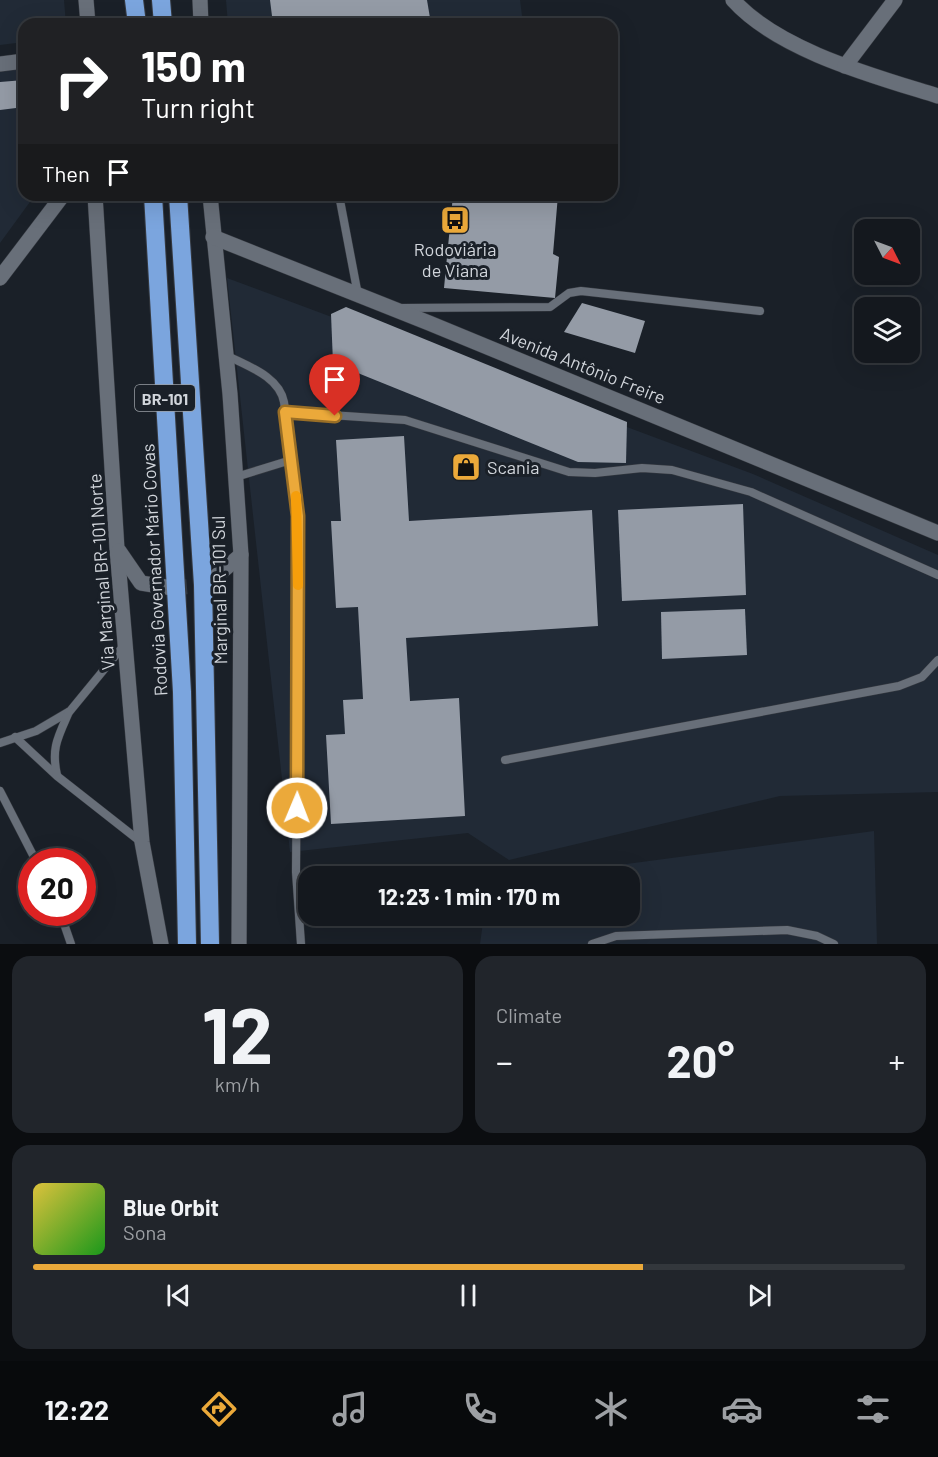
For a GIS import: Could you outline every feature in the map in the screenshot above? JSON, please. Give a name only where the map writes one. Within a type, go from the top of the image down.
[{"type":"highway","points":[[134,0],[136,18]]},
{"type":"highway","points":[[161,0],[162,18]]},
{"type":"highway","name":"Rodovia Governador Mário Covas","points":[[153,201],[182,692],[187,944]]},
{"type":"highway","name":"BR-101","points":[[178,201],[203,585],[210,944]]},
{"type":"street","points":[[86,0],[88,18]]},
{"type":"street","points":[[200,0],[201,18]]},
{"type":"street","points":[[733,0],[752,17],[778,33],[845,66],[938,96]]},
{"type":"street","points":[[845,66],[895,0]]},
{"type":"street","points":[[0,63],[18,62]]},
{"type":"street","points":[[0,278],[58,201]]},
{"type":"street","name":"Via Marginal BR-101 Norte","points":[[94,201],[117,549],[142,842],[161,944]]},
{"type":"street","name":"Marginal BR-101 Sul","points":[[210,201],[226,355],[241,555],[239,944]]},
{"type":"street","name":"Avenida Antônio Freire","points":[[213,237],[938,532]]},
{"type":"street","points":[[117,549],[141,583],[172,588]]},
{"type":"street","points":[[206,585],[241,555]]},
{"type":"lane","points":[[340,201],[358,295]]},
{"type":"lane","points":[[389,308],[550,307],[569,293],[581,291],[760,311]]},
{"type":"lane","points":[[226,355],[274,382],[282,390],[285,412],[298,516],[296,872],[301,944]]},
{"type":"lane","points":[[285,412],[405,420],[569,472],[595,473],[642,468],[672,470],[751,492],[938,575]]},
{"type":"lane","points":[[236,477],[291,460]]},
{"type":"lane","points":[[57,776],[53,756],[70,711],[126,642]]},
{"type":"lane","points":[[505,760],[899,686],[922,677],[938,660]]},
{"type":"lane","points":[[0,743],[36,731],[70,711]]},
{"type":"lane","points":[[15,738],[57,776],[142,842]]},
{"type":"lane","points":[[0,791],[29,848]]},
{"type":"lane","points":[[65,926],[71,944]]},
{"type":"lane","points":[[592,944],[616,936],[787,930],[817,936],[834,944]]},
{"type":"shaded area","points":[[0,0],[64,0],[66,18],[18,18],[18,43],[0,45]]},
{"type":"shaded area","points":[[226,0],[520,0],[522,18],[228,18]]},
{"type":"shaded area","points":[[18,65],[18,201],[31,201],[0,243],[0,67]]},
{"type":"shaded area","points":[[227,278],[753,474],[938,555],[938,792],[780,796],[509,860],[468,833],[290,852]]},
{"type":"shaded area","points":[[874,831],[877,944],[480,944],[482,926],[640,926],[640,866],[611,866]]},
{"type":"building","points":[[270,0],[427,0],[430,18],[272,18]]},
{"type":"building","points":[[18,80],[18,108],[0,110],[0,82]]},
{"type":"building","points":[[452,201],[557,201],[553,254],[559,257],[555,298],[444,288]]},
{"type":"building","points":[[582,303],[645,321],[635,353],[564,332]]},
{"type":"building","points":[[346,307],[627,422],[626,463],[578,462],[333,363],[331,314]]},
{"type":"building","points":[[404,436],[409,521],[592,510],[598,626],[406,638],[410,701],[459,698],[465,816],[331,824],[326,735],[345,734],[343,700],[363,699],[358,607],[336,608],[331,521],[341,521],[336,440]]},
{"type":"building","points":[[743,504],[746,595],[622,601],[618,510]]},
{"type":"building","points":[[745,609],[747,655],[662,659],[661,612]]},
{"type":"tunnel","points":[[172,588],[206,585]]},
{"type":"slow traffic","points":[[296,496],[298,585]]},
{"type":"place","name":"Rodoviária de Viana","points":[[455,220]]},
{"type":"place","name":"Scania","points":[[466,467]]},
{"type":"route","points":[[297,808],[298,516],[285,412],[335,416]]}]
